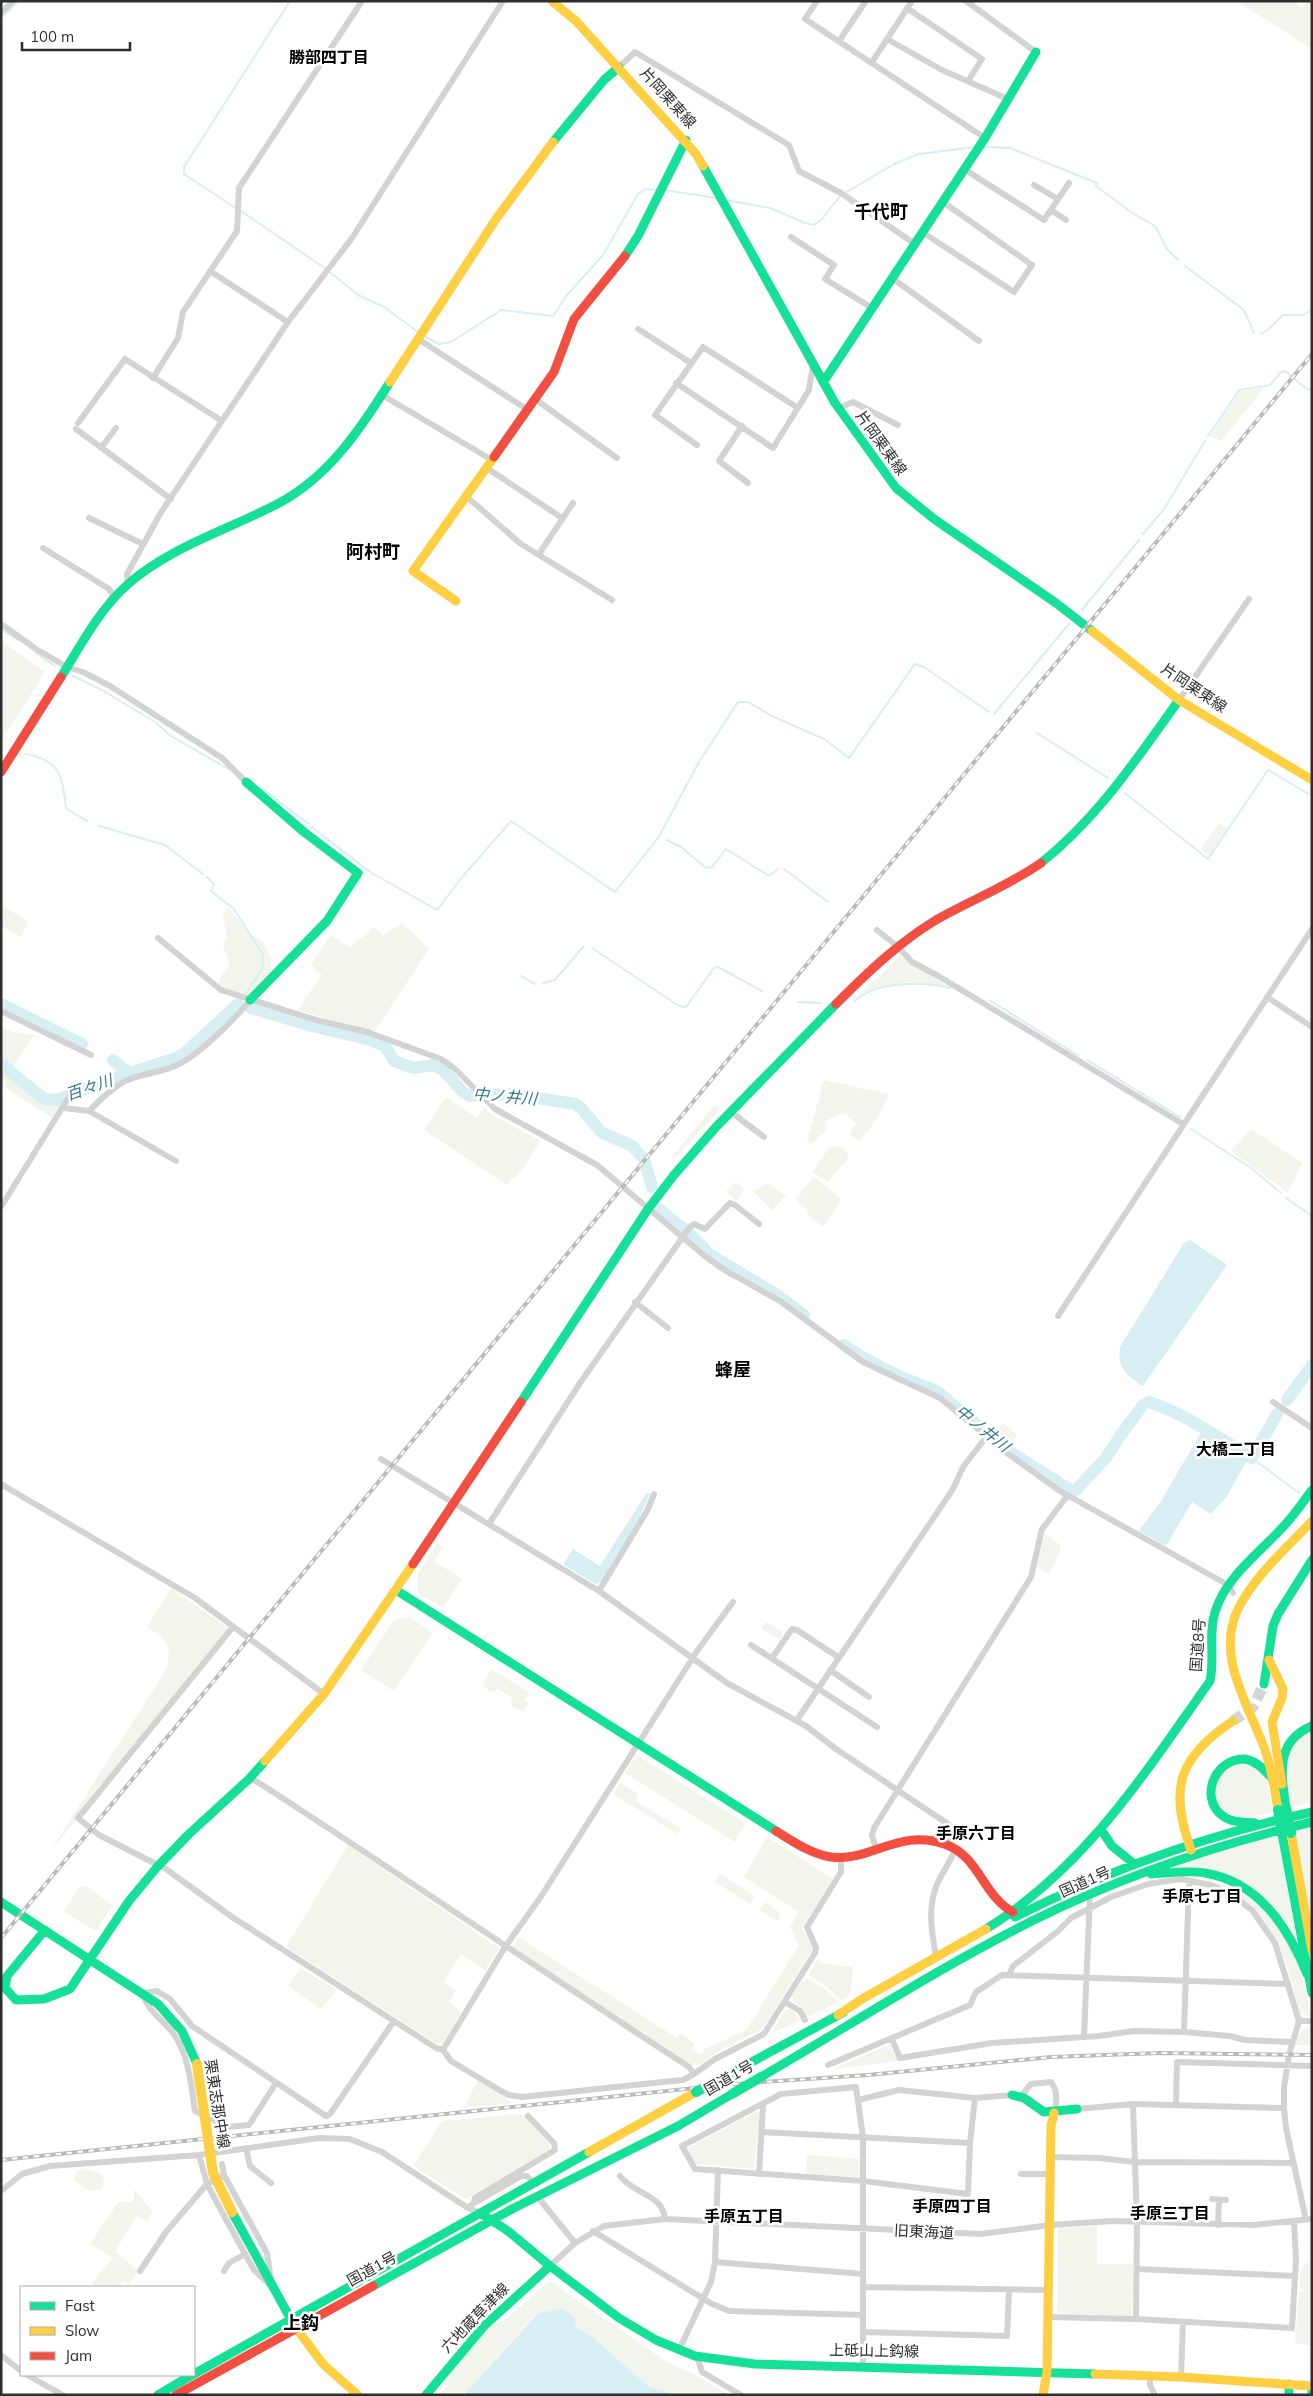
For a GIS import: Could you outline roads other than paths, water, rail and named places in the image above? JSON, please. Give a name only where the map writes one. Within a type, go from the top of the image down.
[{"type":"main road","name":"片岡栗東線","points":[[552,1],[576,21],[686,140],[720,195],[839,408],[896,488],[934,519],[1056,603],[1179,700],[1312,780]]},
{"type":"main road","points":[[824,381],[985,138],[1036,52]]},
{"type":"main road","points":[[1,772],[103,610],[128,584],[180,550],[282,501],[314,479],[333,462],[382,394],[496,219],[562,130],[604,80],[619,67]]},
{"type":"main road","points":[[456,601],[414,571],[554,372],[574,319],[622,262],[638,236],[686,140]]},
{"type":"main road","points":[[45,1930],[7,1976],[5,1988],[13,1999],[19,2001],[56,1997],[64,1994],[130,1901],[158,1866],[189,1834],[250,1779],[324,1694],[396,1590],[648,1209],[674,1175],[731,1112],[877,963],[897,946],[945,915],[1026,873],[1072,837],[1114,789],[1179,700]]},
{"type":"main road","points":[[246,782],[290,820],[358,873],[327,921],[250,1000]]},
{"type":"main road","name":"国道8号","points":[[1013,1915],[1058,1875],[1102,1831],[1210,1682],[1214,1667],[1213,1624],[1215,1613],[1230,1589],[1292,1518],[1312,1490]]},
{"type":"main road","points":[[1279,1786],[1235,1678],[1230,1659],[1230,1642],[1234,1618],[1248,1593],[1312,1522]]},
{"type":"main road","points":[[1264,1684],[1273,1626],[1278,1614],[1312,1560]]},
{"type":"main road","points":[[396,1590],[802,1847],[820,1855],[841,1858],[914,1840],[947,1848],[970,1862],[999,1905],[1013,1915],[1015,1924],[1030,1924]]},
{"type":"main road","points":[[1269,1660],[1283,1689],[1282,1698],[1274,1712],[1272,1721],[1279,1786],[1285,1811],[1286,1833],[1307,1974]]},
{"type":"main road","points":[[1193,1856],[1178,1806],[1182,1775],[1200,1745],[1214,1732],[1233,1721]]},
{"type":"main road","points":[[1279,1786],[1283,1758],[1288,1743],[1301,1730],[1312,1726]]},
{"type":"main road","points":[[1262,1824],[1235,1821],[1220,1814],[1211,1798],[1211,1780],[1222,1767],[1235,1761],[1246,1760],[1261,1766],[1279,1786]]},
{"type":"main road","name":"国道1号","points":[[195,2373],[696,2092],[838,2015],[1013,1915],[1133,1863],[1189,1844],[1262,1824],[1285,1811],[1312,1811]]},
{"type":"main road","name":"国道1号","points":[[176,2395],[493,2219],[678,2126],[845,2026],[1030,1924],[1090,1895],[1138,1875],[1265,1833],[1312,1822]]},
{"type":"main road","points":[[1102,1831],[1112,1846],[1133,1863]]},
{"type":"main road","points":[[1286,1833],[1312,1950]]},
{"type":"main road","points":[[947,1848],[967,1866],[996,1909],[995,1919],[992,1924]]},
{"type":"main road","points":[[1138,1875],[1206,1873],[1249,1889],[1267,1904],[1281,1920],[1296,1945],[1312,1993]]},
{"type":"main road","name":"栗東志那中線","points":[[1,1902],[143,1993],[175,2020],[189,2043],[197,2064],[213,2173],[232,2212],[296,2328],[323,2364],[358,2395]]},
{"type":"main road","points":[[838,2015],[862,1999],[992,1924],[1013,1915]]},
{"type":"main road","points":[[1017,2095],[1041,2111],[1054,2113],[1076,2109]]},
{"type":"main road","points":[[1043,2395],[1047,2372],[1050,2158],[1051,2126],[1054,2113]]},
{"type":"main road","name":"上砥山上鈎線","points":[[480,2213],[493,2219],[550,2266],[644,2334],[679,2350],[698,2356],[733,2362],[1181,2376],[1289,2390],[1312,2386]]},
{"type":"main road","name":"六地蔵草津線","points":[[426,2395],[466,2345],[550,2266]]},
{"type":"main road","name":"国道1号","points":[[158,2395],[190,2376]]},
{"type":"street","points":[[1,13],[12,1]]},
{"type":"street","points":[[153,378],[178,338],[183,312],[238,231],[239,188],[362,1]]},
{"type":"street","points":[[128,584],[127,574],[171,499],[288,322],[352,238],[503,1]]},
{"type":"street","points":[[817,1],[805,19],[985,138]]},
{"type":"street","points":[[839,41],[866,1]]},
{"type":"street","points":[[872,62],[912,1]]},
{"type":"street","points":[[966,1],[1036,52]]},
{"type":"street","points":[[907,8],[982,59],[968,81]]},
{"type":"street","points":[[887,39],[942,70],[1008,99]]},
{"type":"street","points":[[619,67],[635,52],[789,145],[799,171],[841,193],[914,244]]},
{"type":"street","points":[[964,169],[1044,220],[1069,183]]},
{"type":"street","points":[[1034,185],[1058,199]]},
{"type":"street","points":[[922,232],[1014,292],[1032,265],[943,202]]},
{"type":"street","points":[[1051,210],[1066,220]]},
{"type":"street","points":[[791,238],[834,265],[825,279],[872,308]]},
{"type":"street","points":[[210,271],[288,322]]},
{"type":"street","points":[[892,278],[979,341]]},
{"type":"street","points":[[638,329],[691,363]]},
{"type":"street","points":[[418,339],[528,410]]},
{"type":"street","points":[[696,445],[655,415],[703,347],[798,408]]},
{"type":"street","points":[[171,499],[102,448],[77,426],[125,359],[222,421]]},
{"type":"street","points":[[676,383],[773,448],[809,390],[813,362]]},
{"type":"street","points":[[382,394],[489,464],[562,518]]},
{"type":"street","points":[[535,399],[617,458]]},
{"type":"street","points":[[839,408],[853,402],[898,425]]},
{"type":"street","points":[[742,426],[720,461],[748,483]]},
{"type":"street","points":[[102,448],[116,428]]},
{"type":"street","points":[[466,496],[521,544],[612,600]]},
{"type":"street","points":[[539,554],[573,503]]},
{"type":"street","points":[[89,518],[143,544]]},
{"type":"street","points":[[44,548],[109,589],[115,598]]},
{"type":"street","points":[[1179,700],[1249,599]]},
{"type":"street","points":[[1,624],[67,667],[83,672],[110,686],[222,758],[246,782]]},
{"type":"street","points":[[1058,1316],[1312,929]]},
{"type":"street","points":[[877,930],[897,946],[912,962],[1183,1124]]},
{"type":"street","points":[[158,938],[221,990],[316,1020],[367,1032],[430,1053],[454,1068],[483,1099],[508,1117],[597,1165],[648,1209],[685,1233],[726,1271],[780,1300],[863,1362],[940,1398],[1007,1453],[1068,1495],[1230,1589]]},
{"type":"street","points":[[1267,997],[1312,1028]]},
{"type":"street","points":[[89,1110],[102,1097],[125,1081],[163,1072],[193,1055],[240,1013],[250,1000]]},
{"type":"street","points":[[1,1012],[91,1055]]},
{"type":"street","points":[[2,1203],[64,1108],[72,1092]]},
{"type":"street","points":[[64,1108],[89,1110],[176,1161]]},
{"type":"street","points":[[731,1112],[764,1137]]},
{"type":"street","points":[[489,1524],[580,1382],[685,1233],[694,1224],[705,1229],[730,1203],[735,1204],[759,1224]]},
{"type":"street","points":[[635,1302],[668,1328]]},
{"type":"street","points":[[1273,1402],[1312,1428]]},
{"type":"street","points":[[797,1720],[953,1489],[963,1467],[987,1436]]},
{"type":"street","points":[[381,1459],[599,1591],[727,1683],[797,1720],[836,1749],[948,1824],[952,1833],[933,1899],[931,1923],[936,1956]]},
{"type":"street","points":[[1,1484],[195,1598],[324,1694]]},
{"type":"street","points":[[599,1591],[647,1511],[654,1494]]},
{"type":"street","points":[[876,1850],[872,1836],[874,1828],[1031,1577],[1042,1529],[1068,1495]]},
{"type":"street","points":[[443,2050],[505,1947],[542,1895],[601,1804],[637,1743],[692,1658],[733,1602]]},
{"type":"street","points":[[233,1627],[78,1818],[99,1835],[114,1841],[166,1870],[232,1917],[436,2048],[443,2050],[452,2061],[509,2095],[522,2097],[683,2080],[714,2059],[764,2034],[815,1953],[816,1948],[807,1927],[841,1872],[841,1858]]},
{"type":"street","points":[[772,1658],[792,1629],[797,1630],[838,1657]]},
{"type":"street","points":[[751,1645],[877,1727]]},
{"type":"street","points":[[830,1670],[869,1697]]},
{"type":"street","points":[[250,1779],[256,1781],[361,1849],[505,1947],[689,2067],[694,2074]]},
{"type":"street","points":[[1009,1975],[1013,1966],[1057,1932],[1071,1918],[1089,1907],[1148,1884],[1182,1880],[1211,1885],[1233,1896],[1252,1910],[1275,1943],[1299,2021],[1291,2042],[1287,2065],[1284,2108],[1293,2163],[1309,2220]]},
{"type":"street","points":[[1184,2032],[1189,1881]]},
{"type":"street","points":[[1084,2036],[1090,1895]]},
{"type":"street","points":[[828,2065],[970,2005],[980,1988],[1002,1975],[1288,1984]]},
{"type":"street","points":[[276,2083],[250,2125],[228,2127],[195,2111],[184,2057],[173,2033],[146,2007],[143,1993],[157,1991],[170,1999],[192,2026],[326,2116],[330,2114],[394,2021]]},
{"type":"street","points":[[785,2002],[800,2011],[805,2020]]},
{"type":"street","points":[[1299,2021],[1312,2021]]},
{"type":"street","points":[[892,2039],[900,2058],[992,2044],[1134,2031],[1184,2032],[1230,2036],[1245,2040],[1291,2042]]},
{"type":"street","points":[[1176,2105],[1178,2062],[1312,2066]]},
{"type":"street","points":[[858,2100],[899,2090],[975,2098],[1017,2095],[1031,2084],[1051,2082],[1056,2087],[1054,2113]]},
{"type":"street","points":[[863,2366],[862,2229],[863,2182],[863,2137],[856,2087],[781,2094],[682,2146],[695,2169],[863,2182],[968,2194],[970,2143],[975,2098]]},
{"type":"street","points":[[1076,2109],[1133,2104],[1284,2108]]},
{"type":"street","points":[[1133,2104],[1137,2222],[1136,2319]]},
{"type":"street","points":[[759,2174],[763,2105]]},
{"type":"street","points":[[474,2202],[474,2198],[555,2150],[554,2143],[528,2116]]},
{"type":"street","points":[[762,2132],[970,2143]]},
{"type":"street","points":[[1,2191],[22,2174],[50,2166],[200,2155],[319,2138],[350,2139],[382,2152],[468,2208],[480,2213]]},
{"type":"street","points":[[246,2148],[250,2166],[267,2182]]},
{"type":"street","points":[[200,2155],[207,2184],[245,2254],[254,2270],[272,2286]]},
{"type":"street","points":[[1050,2158],[1099,2158],[1135,2162],[1293,2163]]},
{"type":"street","points":[[222,2164],[224,2175],[267,2253],[272,2286]]},
{"type":"street","points":[[679,2350],[711,2282],[714,2262],[718,2170]]},
{"type":"street","points":[[1021,2174],[1050,2174]]},
{"type":"street","points":[[140,2271],[166,2232],[207,2184],[224,2175]]},
{"type":"street","points":[[468,2208],[474,2202],[494,2194],[521,2176],[527,2176],[528,2178]]},
{"type":"street","points":[[620,2176],[634,2189],[659,2202],[664,2211],[665,2219]]},
{"type":"street","points":[[1218,2224],[1219,2200]]},
{"type":"street","points":[[541,2201],[575,2244]]},
{"type":"street","name":"旧東海道","points":[[550,2266],[575,2244],[593,2231],[604,2226],[665,2219],[981,2234],[1050,2225],[1137,2222],[1218,2224],[1309,2220]]},
{"type":"street","points":[[1048,2317],[1136,2319],[1292,2328],[1296,2276],[1294,2222]]},
{"type":"street","points":[[593,2231],[728,2311],[863,2315]]},
{"type":"street","points":[[224,2270],[229,2262],[245,2254]]},
{"type":"street","points":[[714,2262],[863,2274]]},
{"type":"street","points":[[1137,2269],[1296,2276]]},
{"type":"street","points":[[863,2287],[1009,2291],[1048,2290]]},
{"type":"street","points":[[863,2332],[1007,2336],[1009,2291]]},
{"type":"street","points":[[1181,2376],[1183,2322]]},
{"type":"street","points":[[1,2355],[20,2370]]},
{"type":"street","points":[[698,2356],[702,2372],[741,2395]]},
{"type":"street","points":[[1150,2375],[1150,2385],[1155,2395]]},
{"type":"street","points":[[29,2376],[63,2395]]},
{"type":"water","points":[[1190,1240],[1227,1265],[1143,1386],[1124,1371],[1120,1361],[1120,1347],[1184,1243]]},
{"type":"water","points":[[1202,1431],[1248,1459],[1227,1496],[1211,1514],[1192,1502],[1166,1546],[1139,1531],[1161,1501]]},
{"type":"water","points":[[647,1492],[650,1494],[638,1521],[601,1582],[595,1584],[563,1564],[573,1549],[600,1566]]},
{"type":"water","points":[[563,2308],[574,2317],[576,2327],[596,2340],[649,2387],[679,2395],[464,2395],[538,2313]]},
{"type":"waterway","points":[[1,18],[18,1]]},
{"type":"waterway","points":[[237,209],[184,174],[184,167],[290,1]]},
{"type":"waterway","points":[[845,193],[894,164],[919,154],[975,147]]},
{"type":"waterway","points":[[982,147],[1010,148],[1097,183],[1096,186],[1131,212],[1155,226],[1167,249],[1178,260]]},
{"type":"waterway","points":[[424,336],[439,344],[451,342],[501,310],[553,316],[567,295],[603,255],[638,194],[645,189],[657,190]]},
{"type":"waterway","points":[[664,190],[716,198]]},
{"type":"waterway","points":[[726,200],[770,208],[814,225],[821,220],[841,195]]},
{"type":"waterway","points":[[241,211],[326,269]]},
{"type":"waterway","points":[[1185,266],[1244,310],[1254,333]]},
{"type":"waterway","points":[[330,272],[358,295],[384,307],[418,332]]},
{"type":"waterway","points":[[1261,334],[1268,330],[1283,315],[1303,315],[1312,310]]},
{"type":"waterway","points":[[1208,436],[1239,390],[1270,385],[1281,372],[1285,371],[1308,390],[1312,389]]},
{"type":"waterway","points":[[1143,534],[1164,509],[1205,441]]},
{"type":"waterway","points":[[1082,610],[1139,540]]},
{"type":"waterway","points":[[994,714],[1069,624]]},
{"type":"waterway","points":[[1,629],[18,640]]},
{"type":"waterway","points":[[36,653],[55,666]]},
{"type":"waterway","points":[[312,827],[370,872],[437,910],[463,876],[511,821],[615,892],[658,838],[699,762],[738,702],[748,702],[774,717],[824,739],[849,758],[915,664],[924,667],[989,712]]},
{"type":"waterway","points":[[73,676],[102,690],[155,722],[171,736],[228,769]]},
{"type":"waterway","points":[[1037,733],[1108,778]]},
{"type":"waterway","points":[[25,754],[46,760],[53,765],[61,778],[66,808],[87,821]]},
{"type":"waterway","points":[[1125,793],[1208,859],[1268,770],[1312,796]]},
{"type":"waterway","points":[[264,790],[309,824]]},
{"type":"waterway","points":[[99,826],[165,845],[203,874]]},
{"type":"waterway","points":[[667,840],[681,847],[706,868],[712,867],[726,849],[769,876],[778,869]]},
{"type":"waterway","points":[[784,869],[828,902]]},
{"type":"waterway","points":[[207,877],[214,884],[211,891],[234,909],[263,955],[262,969],[245,995]]},
{"type":"waterway","points":[[543,983],[555,980],[584,946]]},
{"type":"waterway","points":[[592,948],[679,1006],[686,1007],[714,968],[718,967],[762,991]]},
{"type":"waterway","points":[[521,976],[535,984]]},
{"type":"waterway","points":[[854,1002],[874,990],[899,984],[926,984],[950,988]]},
{"type":"waterway","points":[[989,1000],[1079,1056]]},
{"type":"waterway","points":[[798,1002],[821,1003]]},
{"type":"waterway","name":"中ノ井川","points":[[1,1004],[82,1044]]},
{"type":"waterway","name":"百々川","points":[[1,1064],[44,1099],[57,1100],[184,1054],[238,1004]]},
{"type":"waterway","name":"中ノ井川","points":[[251,1008],[312,1026],[370,1040],[385,1046],[394,1061],[413,1068],[433,1065],[443,1070],[469,1096],[511,1094],[575,1104],[582,1109],[601,1132],[632,1146],[644,1159],[652,1187]]},
{"type":"waterway","name":"中ノ井川","points":[[113,1060],[129,1073]]},
{"type":"waterway","points":[[1087,1060],[1180,1117]]},
{"type":"waterway","points":[[1191,1129],[1251,1168],[1281,1193]]},
{"type":"waterway","points":[[1286,1198],[1312,1216]]},
{"type":"waterway","name":"中ノ井川","points":[[660,1210],[690,1234],[709,1254],[779,1296]]},
{"type":"waterway","name":"中ノ井川","points":[[784,1300],[804,1315]]},
{"type":"waterway","name":"中ノ井川","points":[[844,1345],[862,1357],[901,1377],[937,1391],[1010,1452],[1074,1492],[1106,1458],[1117,1441]]},
{"type":"waterway","name":"中ノ井川","points":[[1287,1400],[1312,1365]]},
{"type":"waterway","name":"中ノ井川","points":[[1120,1436],[1143,1405],[1149,1402],[1189,1420],[1252,1458],[1277,1414]]},
{"type":"waterway","points":[[1252,1458],[1299,1493]]},
{"type":"tunnel","points":[[1233,1721],[1253,1707],[1264,1684]]},
{"type":"railway","points":[[1,1938],[1312,354]]},
{"type":"railway","points":[[1,2160],[734,2084],[868,2075],[1051,2057],[1160,2053],[1312,2055]]},
{"type":"district","name":"勝部四丁目","points":[[329,57]]},
{"type":"district","name":"千代町","points":[[881,212]]},
{"type":"district","name":"阿村町","points":[[373,552]]},
{"type":"district","name":"蜂屋","points":[[733,1370]]},
{"type":"district","name":"大橋二丁目","points":[[1236,1449]]},
{"type":"district","name":"手原六丁目","points":[[976,1833]]},
{"type":"district","name":"手原七丁目","points":[[1202,1896]]},
{"type":"district","name":"手原四丁目","points":[[952,2206]]},
{"type":"district","name":"手原三丁目","points":[[1170,2213]]},
{"type":"district","name":"手原五丁目","points":[[744,2216]]},
{"type":"district","name":"上鈎","points":[[301,2323]]}]
